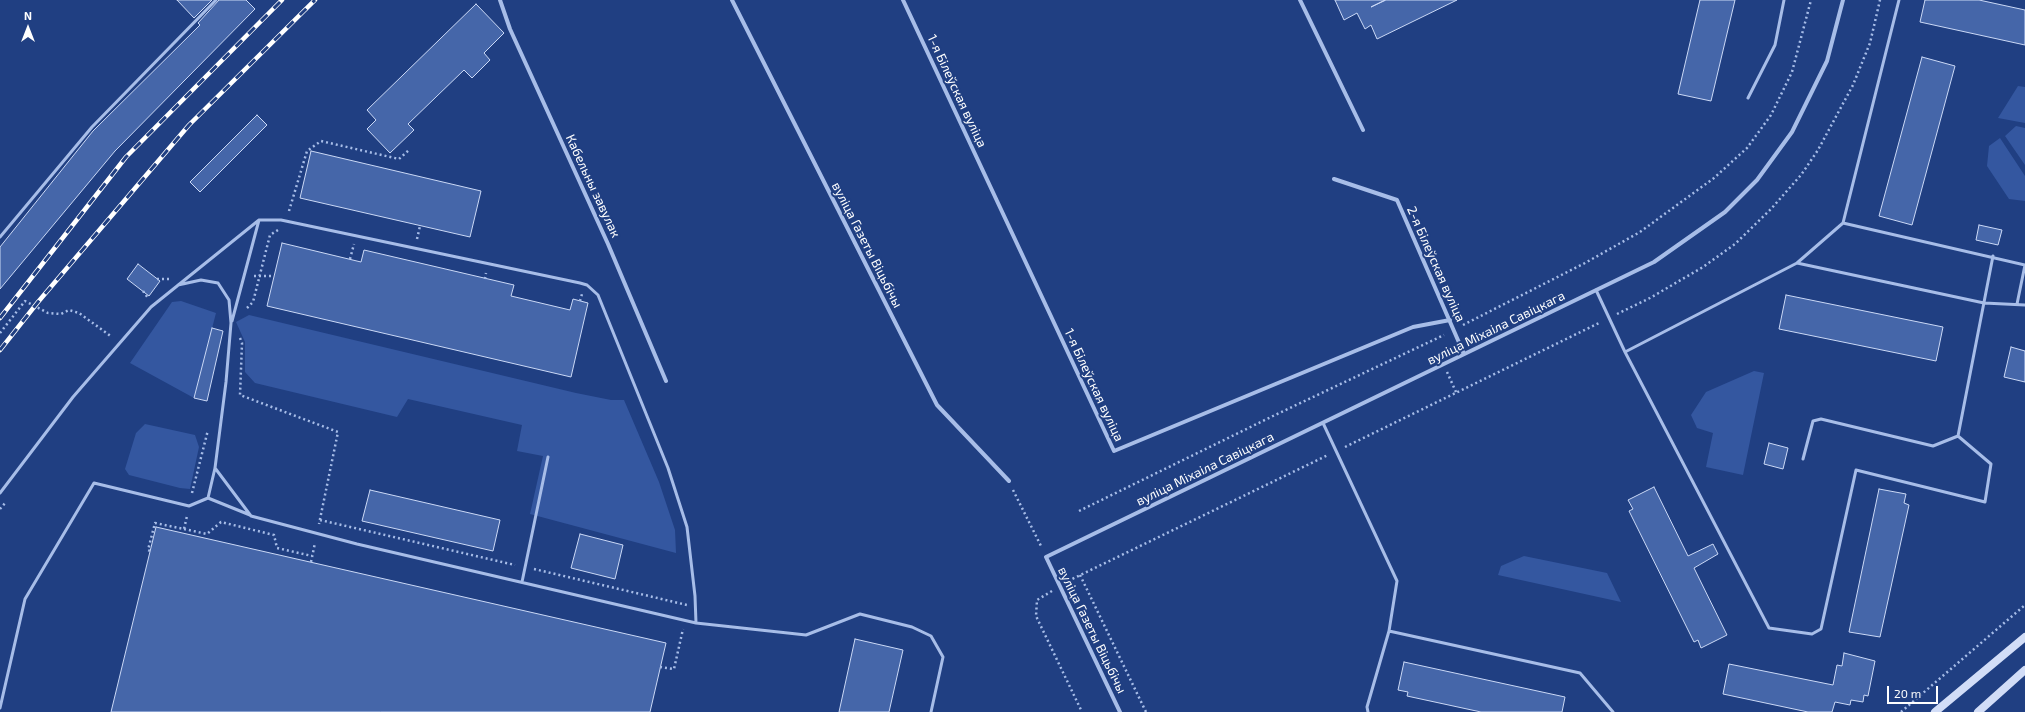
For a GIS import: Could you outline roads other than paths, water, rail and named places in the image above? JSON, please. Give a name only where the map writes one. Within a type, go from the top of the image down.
[{"type":"main road","points":[[1935,712],[2025,637]]},
{"type":"main road","points":[[1978,712],[2025,670]]},
{"type":"street","name":"Кабельны завулак","points":[[500,0],[510,29],[608,244],[666,381]]},
{"type":"street","name":"вуліца Газеты Віцьбічы","points":[[732,0],[937,405],[1009,481]]},
{"type":"street","name":"1-я Білеўская вуліца","points":[[903,0],[1114,451],[1413,327],[1450,320]]},
{"type":"street","points":[[1300,0],[1363,130]]},
{"type":"street","name":"вуліца Міхаіла Савіцкага","points":[[1046,558],[1654,262],[1725,212],[1757,180],[1792,132],[1827,61],[1843,0]]},
{"type":"street","name":"2-я Білеўская вуліца","points":[[1334,179],[1397,200],[1464,354]]},
{"type":"street","name":"вуліца Газеты Віцьбічы","points":[[1046,558],[1120,712]]},
{"type":"lane","points":[[0,237],[92,127],[216,0]]},
{"type":"lane","points":[[1748,98],[1775,45],[1784,0]]},
{"type":"lane","points":[[1625,352],[1797,263],[1844,223],[1899,0]]},
{"type":"lane","points":[[231,323],[260,220]]},
{"type":"lane","points":[[0,493],[73,397],[151,307],[260,220],[286,221],[580,283],[587,285],[598,295],[668,468],[687,527],[695,596],[696,623]]},
{"type":"lane","points":[[1844,223],[1993,256],[2025,265],[2017,304]]},
{"type":"lane","points":[[1958,436],[1993,256]]},
{"type":"lane","points":[[1797,263],[1984,303],[2025,305]]},
{"type":"lane","points":[[177,285],[201,280],[218,283],[229,300],[231,323],[225,390],[215,468],[208,498]]},
{"type":"lane","points":[[1596,290],[1625,352],[1769,628],[1812,634],[1821,629],[1856,470],[1985,502],[1991,464],[1958,436]]},
{"type":"lane","points":[[1803,459],[1813,421],[1821,418],[1933,446],[1958,436]]},
{"type":"lane","points":[[1323,423],[1397,581],[1389,631],[1367,707],[1368,712]]},
{"type":"lane","points":[[522,582],[548,457]]},
{"type":"lane","points":[[215,468],[251,516]]},
{"type":"lane","points":[[0,708],[25,599],[94,483],[189,506],[208,498],[251,516],[317,534],[696,623],[806,635],[860,614],[912,627],[931,636],[943,657],[931,712]]},
{"type":"lane","points":[[1389,631],[1580,673],[1613,712]]},
{"type":"railway","points":[[0,318],[126,157],[282,0]]},
{"type":"railway","points":[[0,350],[38,302],[189,125],[315,0]]}]
